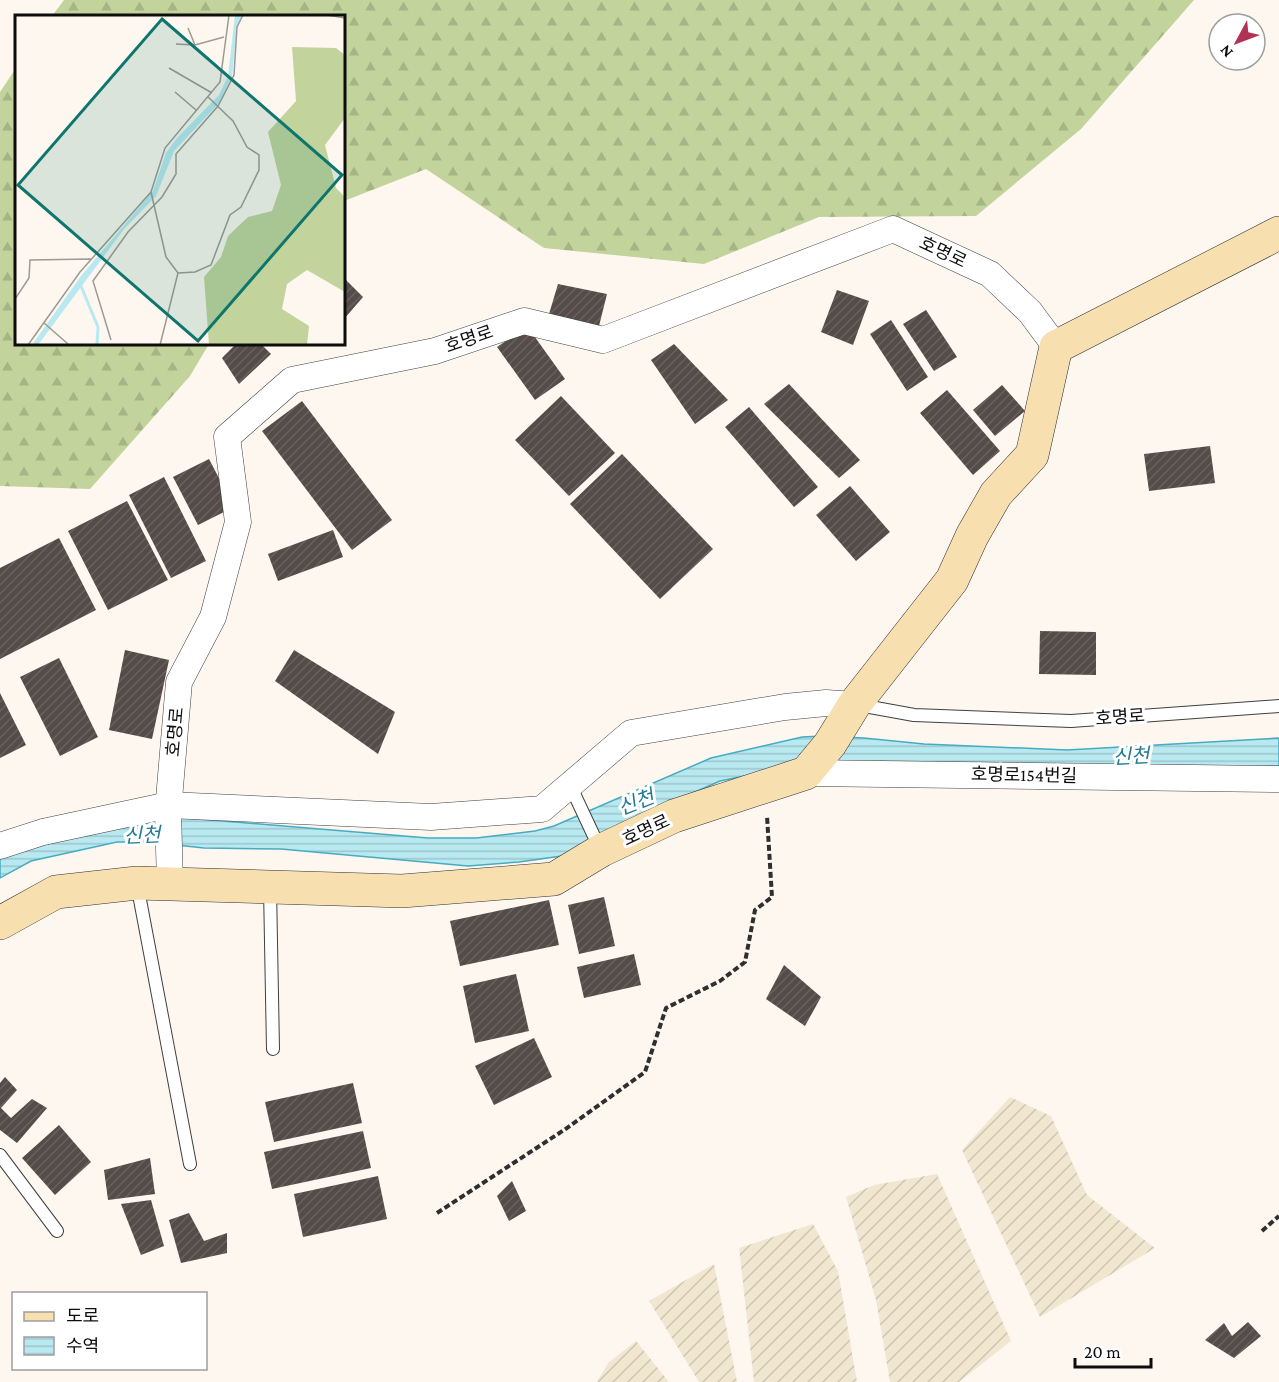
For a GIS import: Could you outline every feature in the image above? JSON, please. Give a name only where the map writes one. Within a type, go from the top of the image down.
[{"type":"street","name":"호명로","points":[[169,808],[180,682],[213,617],[238,522],[227,437],[292,380],[435,351],[524,321],[603,340],[893,229],[990,274],[1030,312],[1056,347]]},
{"type":"street","points":[[807,771],[830,744],[853,707],[952,580],[972,536],[996,494],[1032,455],[1056,347],[1279,233]]},
{"type":"street","points":[[0,846],[43,832],[169,808],[431,817],[542,809],[571,789],[631,733],[785,707],[826,703],[853,707]]},
{"type":"street","name":"호명로","points":[[0,923],[56,892],[137,883],[402,891],[554,879],[600,849],[674,816],[807,771]]},
{"type":"street","name":"호명로154번길","points":[[807,771],[1279,779]]},
{"type":"street","points":[[169,808],[170,884]]},
{"type":"lane","name":"호명로","points":[[853,707],[914,715],[1071,721],[1279,706]]},
{"type":"lane","points":[[571,789],[600,849]]},
{"type":"lane","points":[[137,883],[190,1164]]},
{"type":"lane","points":[[270,887],[273,1049]]},
{"type":"lane","points":[[0,1155],[57,1231]]},
{"type":"path","points":[[436,1213],[564,1130],[645,1072],[666,1008],[720,981],[745,962],[755,910],[772,897],[765,786]]},
{"type":"path","points":[[1262,1231],[1279,1216]]},
{"type":"shaded area","points":[[1010,1097],[1051,1116],[1087,1195],[1155,1248],[1040,1317],[962,1150]]},
{"type":"shaded area","points":[[937,1174],[1011,1341],[959,1382],[890,1382],[876,1300],[846,1197],[874,1185]]},
{"type":"shaded area","points":[[813,1224],[838,1271],[857,1382],[754,1382],[739,1248]]},
{"type":"shaded area","points":[[714,1264],[737,1382],[699,1382],[649,1301]]},
{"type":"shaded area","points":[[636,1341],[669,1382],[597,1382],[608,1363]]},
{"type":"green space","points":[[64,0],[1194,0],[1081,129],[976,216],[819,217],[704,264],[544,248],[426,169],[345,201],[345,15],[53,15]]},
{"type":"green space","points":[[15,70],[15,345],[208,345],[190,376],[90,489],[0,486],[0,92]]},
{"type":"water","name":"신천","points":[[823,736],[924,744],[1067,750],[1279,738],[1279,766],[1152,770],[790,767],[720,781],[679,799],[576,854],[468,866],[281,849],[204,848],[148,842],[117,842],[31,861],[0,878],[0,853],[152,815],[428,838],[476,838],[535,831],[554,826],[711,758],[802,737]]},
{"type":"building","points":[[345,279],[363,297],[345,318]]},
{"type":"building","points":[[558,284],[607,294],[599,326],[549,314]]},
{"type":"building","points":[[837,290],[869,301],[853,345],[821,332]]},
{"type":"building","points":[[926,310],[957,357],[934,371],[903,324]]},
{"type":"building","points":[[891,320],[928,377],[907,391],[870,334]]},
{"type":"building","points":[[527,326],[565,379],[535,400],[497,347]]},
{"type":"building","points":[[674,344],[728,400],[695,424],[651,360]]},
{"type":"building","points":[[235,345],[262,345],[271,354],[239,384],[222,358]]},
{"type":"building","points":[[789,384],[860,460],[839,478],[764,404]]},
{"type":"building","points":[[1002,385],[1025,411],[995,436],[973,410]]},
{"type":"building","points":[[947,390],[1000,451],[973,475],[920,413]]},
{"type":"building","points":[[561,396],[615,453],[569,496],[515,440]]},
{"type":"building","points":[[302,401],[392,520],[352,550],[262,431]]},
{"type":"building","points":[[749,407],[818,487],[794,507],[725,427]]},
{"type":"building","points":[[1210,446],[1215,483],[1149,491],[1144,454]]},
{"type":"building","points":[[622,454],[713,549],[660,599],[570,504]]},
{"type":"building","points":[[209,459],[234,507],[198,525],[173,477]]},
{"type":"building","points":[[164,477],[206,561],[171,578],[129,495]]},
{"type":"building","points":[[850,486],[890,532],[856,561],[816,515]]},
{"type":"building","points":[[127,501],[168,580],[108,610],[68,531]]},
{"type":"building","points":[[333,530],[343,557],[278,581],[268,554]]},
{"type":"building","points":[[59,538],[96,610],[0,659],[0,568]]},
{"type":"building","points":[[1040,631],[1096,632],[1096,675],[1039,674]]},
{"type":"building","points":[[125,650],[169,660],[152,739],[109,730]]},
{"type":"building","points":[[294,650],[395,712],[378,754],[275,681]]},
{"type":"building","points":[[59,658],[98,737],[60,756],[20,677]]},
{"type":"building","points":[[0,693],[26,745],[0,758]]},
{"type":"building","points":[[604,897],[615,946],[579,954],[568,905]]},
{"type":"building","points":[[549,900],[559,945],[460,966],[450,921]]},
{"type":"building","points":[[634,954],[641,985],[584,998],[577,967]]},
{"type":"building","points":[[784,965],[821,997],[805,1026],[766,999]]},
{"type":"building","points":[[516,974],[529,1031],[475,1043],[463,986]]},
{"type":"building","points":[[534,1038],[552,1077],[494,1105],[475,1066]]},
{"type":"building","points":[[5,1077],[17,1090],[1,1108],[11,1118],[32,1099],[47,1108],[17,1143],[0,1130],[0,1083]]},
{"type":"building","points":[[353,1083],[362,1123],[274,1142],[265,1102]]},
{"type":"building","points":[[59,1125],[91,1162],[55,1195],[22,1158]]},
{"type":"building","points":[[363,1131],[371,1168],[272,1189],[264,1152]]},
{"type":"building","points":[[150,1158],[155,1194],[108,1200],[104,1170]]},
{"type":"building","points":[[378,1176],[387,1219],[303,1237],[294,1194]]},
{"type":"building","points":[[512,1181],[526,1211],[509,1221],[497,1196]]},
{"type":"building","points":[[151,1200],[164,1246],[141,1255],[121,1204]]},
{"type":"building","points":[[189,1213],[204,1241],[227,1233],[227,1253],[181,1263],[169,1220]]},
{"type":"building","points":[[1248,1322],[1261,1336],[1234,1358],[1205,1340],[1224,1323],[1232,1336]]}]
